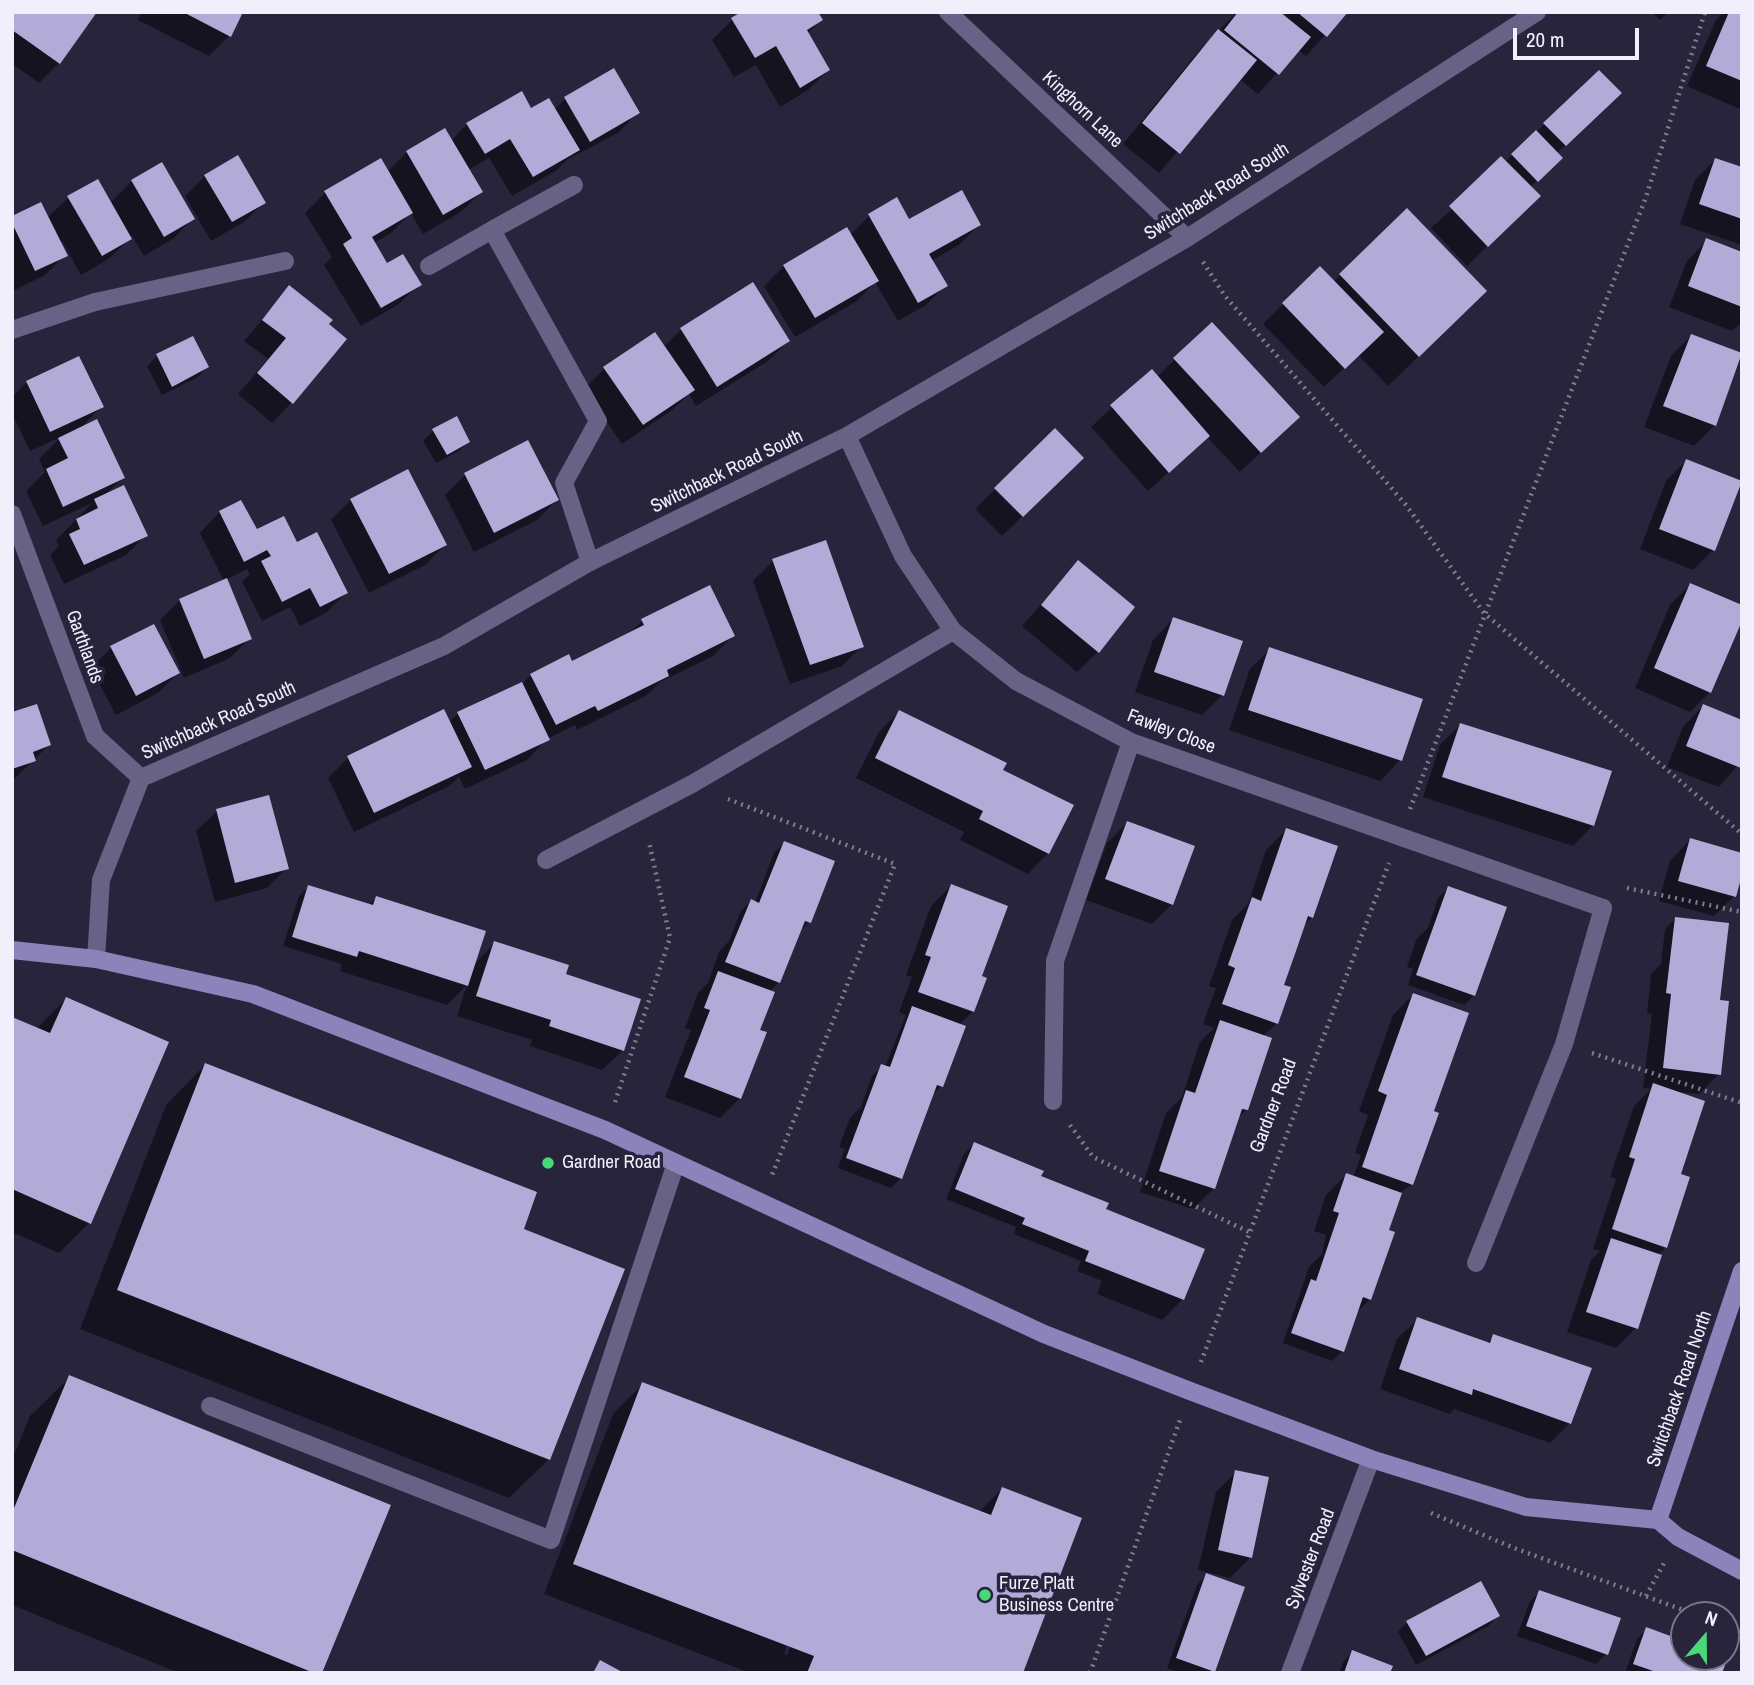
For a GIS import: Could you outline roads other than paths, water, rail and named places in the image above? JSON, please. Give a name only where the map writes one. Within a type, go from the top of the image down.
[{"type":"street","name":"Kinghorn Lane","points":[[948,12],[1187,237]]},
{"type":"street","name":"Switchback Road South","points":[[96,958],[101,880],[141,778],[444,646],[590,562],[847,436],[1187,237],[1537,12]]},
{"type":"street","points":[[429,266],[574,186]]},
{"type":"street","points":[[492,230],[598,421],[564,484],[590,562]]},
{"type":"street","points":[[12,330],[95,302],[285,261]]},
{"type":"street","name":"Fawley Close","points":[[847,436],[903,556],[953,631],[1016,681],[1131,742],[1603,908],[1564,1044],[1476,1263]]},
{"type":"street","name":"Garthlands","points":[[12,514],[95,736],[141,778]]},
{"type":"street","points":[[546,860],[692,784],[953,631]]},
{"type":"street","points":[[1054,1101],[1055,961],[1131,742]]},
{"type":"street","points":[[12,950],[96,958],[253,994],[606,1130],[676,1166],[762,1201],[1044,1334],[1190,1391],[1371,1459],[1526,1507],[1658,1520],[1678,1537],[1742,1572]]},
{"type":"street","points":[[210,1406],[551,1540],[676,1166]]},
{"type":"street","name":"Switchback Road North","points":[[1658,1520],[1742,1271]]},
{"type":"street","name":"Sylvester Road","points":[[1290,1673],[1371,1459]]},
{"type":"place","name":"Gardner Road","points":[[548,1163]]},
{"type":"place","name":"Furze Platt Business Centre","points":[[985,1595]]}]
